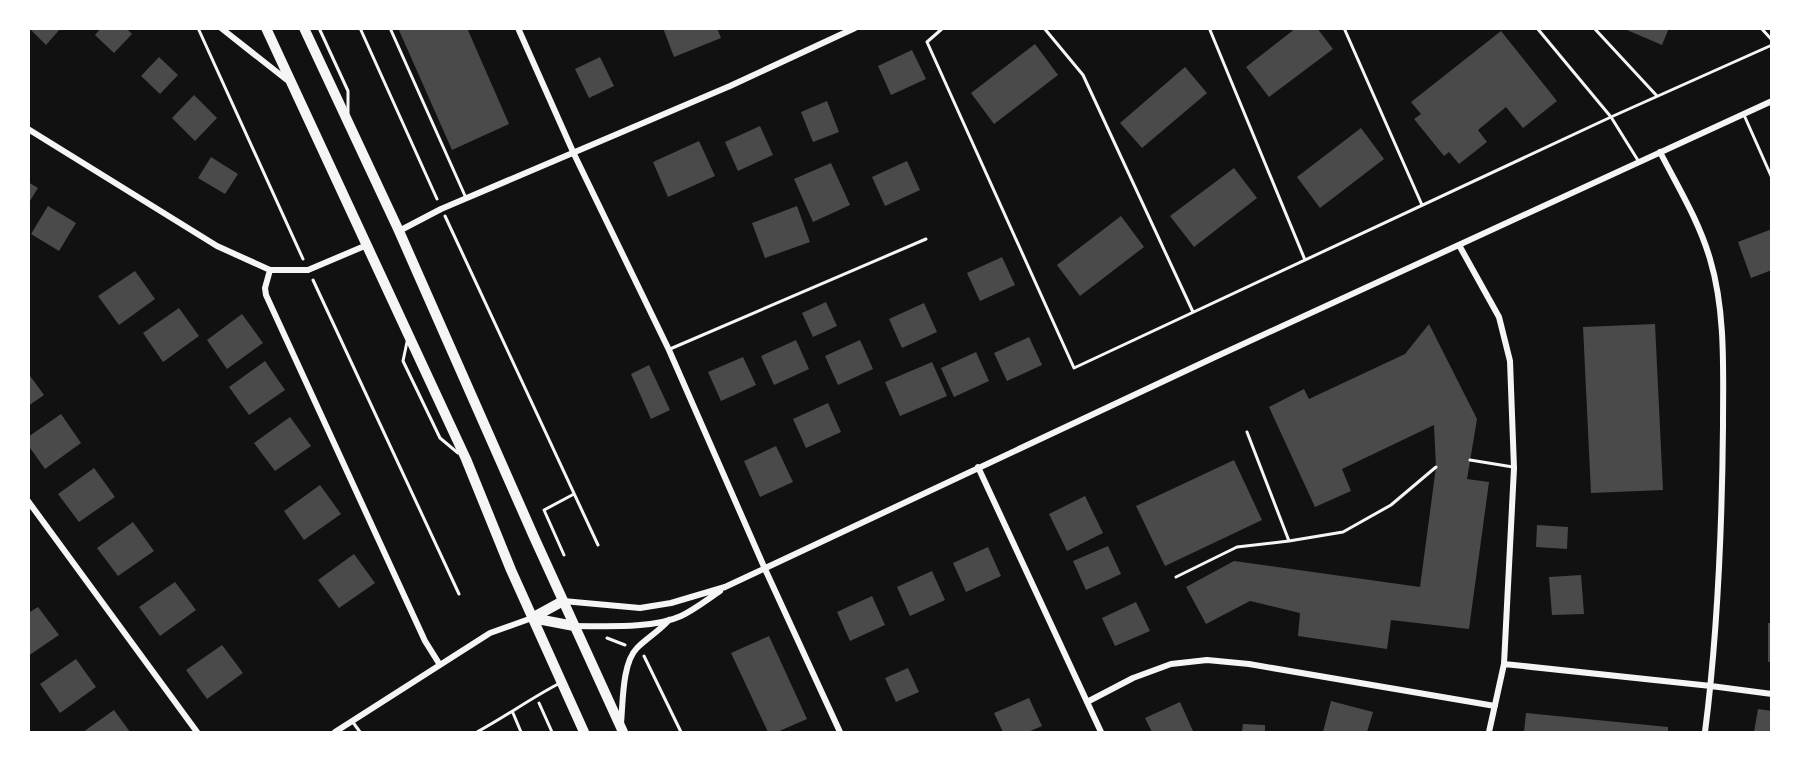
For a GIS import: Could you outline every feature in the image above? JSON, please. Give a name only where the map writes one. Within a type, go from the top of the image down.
[{"type":"main road","points":[[266,28],[466,459],[532,618],[584,732]]},
{"type":"main road","points":[[304,28],[399,231],[622,729]]},
{"type":"main road","points":[[532,618],[563,601]]},
{"type":"main road","points":[[532,618],[574,626]]},
{"type":"street","points":[[221,28],[289,81]]},
{"type":"street","points":[[518,28],[574,154],[669,350],[765,569],[840,732]]},
{"type":"street","points":[[399,231],[441,209],[719,91],[855,28]]},
{"type":"street","points":[[563,601],[640,608],[671,603],[725,586],[1772,100]]},
{"type":"street","points":[[28,129],[217,246],[270,270],[308,270],[367,245]]},
{"type":"street","points":[[1660,152],[1697,222],[1711,261],[1719,306],[1723,371],[1722,528],[1711,686],[1705,732]]},
{"type":"street","points":[[1459,244],[1499,317],[1510,361],[1515,468],[1504,664],[1489,732]]},
{"type":"street","points":[[270,270],[266,295],[425,641],[440,665]]},
{"type":"street","points":[[978,467],[1101,732]]},
{"type":"street","points":[[28,501],[197,732]]},
{"type":"street","points":[[574,626],[623,625],[669,620],[681,616],[725,586]]},
{"type":"street","points":[[335,732],[490,633],[532,618]]},
{"type":"street","points":[[622,729],[628,664],[635,649],[657,633],[669,620]]},
{"type":"street","points":[[1087,702],[1133,678],[1171,664],[1207,660],[1249,664],[1495,706]]},
{"type":"street","points":[[1504,664],[1772,694]]},
{"type":"lane","points":[[319,28],[348,91],[348,124]]},
{"type":"lane","points":[[390,28],[466,198]]},
{"type":"lane","points":[[943,28],[927,42],[1074,368],[1611,117],[1772,45]]},
{"type":"lane","points":[[1044,28],[1083,75],[1193,312]]},
{"type":"lane","points":[[1344,28],[1422,206]]},
{"type":"lane","points":[[1537,28],[1611,117],[1639,162]]},
{"type":"lane","points":[[1594,28],[1657,96]]},
{"type":"lane","points":[[1761,28],[1772,40]]},
{"type":"lane","points":[[1210,29],[1305,260]]},
{"type":"lane","points":[[1743,114],[1772,178]]},
{"type":"lane","points":[[669,350],[926,238]]},
{"type":"lane","points":[[408,334],[403,361],[440,438],[466,459]]},
{"type":"lane","points":[[1247,432],[1289,541]]},
{"type":"lane","points":[[1470,460],[1515,468]]},
{"type":"lane","points":[[1176,577],[1237,547],[1343,532],[1391,505],[1436,467]]},
{"type":"lane","points":[[477,732],[513,713],[535,695],[561,682]]},
{"type":"lane","points":[[513,713],[521,732]]},
{"type":"lane","points":[[352,721],[360,732]]},
{"type":"path","points":[[198,28],[303,259]]},
{"type":"path","points":[[360,28],[441,209],[598,545]]},
{"type":"path","points":[[313,280],[459,594]]},
{"type":"path","points":[[564,555],[544,510],[574,494]]},
{"type":"path","points":[[599,634],[625,645]]},
{"type":"path","points":[[642,652],[681,732]]},
{"type":"path","points":[[535,695],[552,732]]},
{"type":"building","points":[[29,28],[61,28],[46,45]]},
{"type":"building","points":[[101,28],[126,28],[132,34],[114,53],[95,35]]},
{"type":"building","points":[[398,28],[467,28],[509,124],[452,150]]},
{"type":"building","points":[[663,28],[717,28],[721,38],[674,57]]},
{"type":"building","points":[[1296,28],[1317,28],[1333,49],[1269,97],[1246,67]]},
{"type":"building","points":[[1627,28],[1669,28],[1662,45]]},
{"type":"building","points":[[1501,31],[1557,101],[1523,128],[1506,107],[1478,130],[1487,142],[1459,164],[1449,152],[1444,156],[1414,119],[1421,114],[1411,102]]},
{"type":"building","points":[[1035,44],[1058,75],[994,124],[971,93]]},
{"type":"building","points":[[912,50],[926,79],[891,95],[878,66]]},
{"type":"building","points":[[159,57],[178,75],[160,94],[141,76]]},
{"type":"building","points":[[600,57],[614,86],[589,98],[575,69]]},
{"type":"building","points":[[1185,67],[1207,93],[1142,148],[1120,123]]},
{"type":"building","points":[[194,95],[217,118],[195,141],[172,118]]},
{"type":"building","points":[[827,101],[839,132],[813,142],[801,112]]},
{"type":"building","points":[[760,126],[773,155],[738,171],[725,142]]},
{"type":"building","points":[[1361,128],[1384,159],[1320,208],[1297,177]]},
{"type":"building","points":[[699,141],[715,176],[668,197],[653,162]]},
{"type":"building","points":[[211,157],[238,174],[225,194],[198,178]]},
{"type":"building","points":[[907,161],[920,190],[885,206],[872,177]]},
{"type":"building","points":[[831,163],[850,205],[813,222],[794,179]]},
{"type":"building","points":[[1234,168],[1257,198],[1194,247],[1170,216]]},
{"type":"building","points":[[28,182],[38,188],[28,204]]},
{"type":"building","points":[[48,206],[76,223],[59,251],[31,234]]},
{"type":"building","points":[[797,206],[810,242],[765,258],[752,223]]},
{"type":"building","points":[[1121,216],[1144,247],[1080,296],[1057,265]]},
{"type":"building","points":[[1772,229],[1772,270],[1751,278],[1738,242]]},
{"type":"building","points":[[1002,257],[1015,285],[980,301],[967,273]]},
{"type":"building","points":[[135,271],[155,299],[119,325],[98,296]]},
{"type":"building","points":[[826,302],[837,326],[813,337],[802,313]]},
{"type":"building","points":[[924,303],[937,332],[902,348],[889,319]]},
{"type":"building","points":[[179,308],[199,336],[163,362],[143,333]]},
{"type":"building","points":[[242,314],[263,343],[227,369],[207,340]]},
{"type":"building","points":[[1429,324],[1477,419],[1467,479],[1489,482],[1469,629],[1391,620],[1387,649],[1298,636],[1300,613],[1250,601],[1206,624],[1186,587],[1234,561],[1420,587],[1436,467],[1434,425],[1342,469],[1351,491],[1315,507],[1269,407],[1304,389],[1309,399],[1405,354]]},
{"type":"building","points":[[1655,324],[1663,490],[1591,493],[1583,327]]},
{"type":"building","points":[[1029,337],[1042,365],[1007,381],[994,353]]},
{"type":"building","points":[[796,340],[809,369],[774,385],[761,356]]},
{"type":"building","points":[[860,340],[873,369],[838,385],[825,356]]},
{"type":"building","points":[[976,352],[989,381],[954,397],[941,368]]},
{"type":"building","points":[[743,357],[756,385],[721,401],[708,372]]},
{"type":"building","points":[[265,361],[285,390],[249,415],[229,387]]},
{"type":"building","points":[[932,362],[947,396],[900,416],[885,382]]},
{"type":"building","points":[[649,365],[670,410],[651,419],[631,374]]},
{"type":"building","points":[[28,373],[44,395],[28,406]]},
{"type":"building","points":[[828,403],[841,432],[806,448],[793,419]]},
{"type":"building","points":[[61,414],[81,443],[45,469],[28,445],[28,437]]},
{"type":"building","points":[[290,417],[311,446],[275,471],[254,443]]},
{"type":"building","points":[[776,446],[793,482],[760,497],[744,461]]},
{"type":"building","points":[[1234,460],[1262,520],[1165,566],[1136,506]]},
{"type":"building","points":[[94,468],[115,497],[79,522],[58,494]]},
{"type":"building","points":[[320,485],[341,514],[304,540],[284,511]]},
{"type":"building","points":[[1085,496],[1103,533],[1067,551],[1049,514]]},
{"type":"building","points":[[133,522],[154,551],[118,576],[97,548]]},
{"type":"building","points":[[1537,525],[1568,527],[1567,549],[1536,547]]},
{"type":"building","points":[[1108,546],[1121,574],[1086,590],[1073,561]]},
{"type":"building","points":[[988,547],[1001,576],[966,592],[953,563]]},
{"type":"building","points":[[354,554],[375,583],[339,608],[318,580]]},
{"type":"building","points":[[932,571],[945,600],[910,616],[897,587]]},
{"type":"building","points":[[1581,575],[1584,614],[1552,615],[1549,577]]},
{"type":"building","points":[[175,582],[196,610],[160,636],[139,607]]},
{"type":"building","points":[[872,596],[885,625],[850,641],[837,612]]},
{"type":"building","points":[[1136,602],[1150,631],[1115,646],[1102,618]]},
{"type":"building","points":[[38,607],[59,635],[28,656],[28,613]]},
{"type":"building","points":[[1768,623],[1772,623],[1772,662],[1768,662]]},
{"type":"building","points":[[769,636],[807,719],[777,732],[768,732],[731,653]]},
{"type":"building","points":[[222,645],[243,673],[207,699],[186,670]]},
{"type":"building","points":[[76,659],[96,687],[60,713],[40,684]]},
{"type":"building","points":[[908,668],[919,692],[896,702],[885,678]]},
{"type":"building","points":[[1029,698],[1042,726],[1028,732],[1003,732],[994,713]]},
{"type":"building","points":[[1331,701],[1373,712],[1367,732],[1323,732]]},
{"type":"building","points":[[1180,702],[1193,731],[1152,732],[1145,718]]},
{"type":"building","points":[[1758,709],[1772,711],[1772,732],[1754,732]]},
{"type":"building","points":[[114,710],[130,732],[83,732]]},
{"type":"building","points":[[1526,713],[1668,727],[1668,732],[1524,732]]},
{"type":"building","points":[[1243,724],[1265,725],[1265,732],[1242,732]]}]
